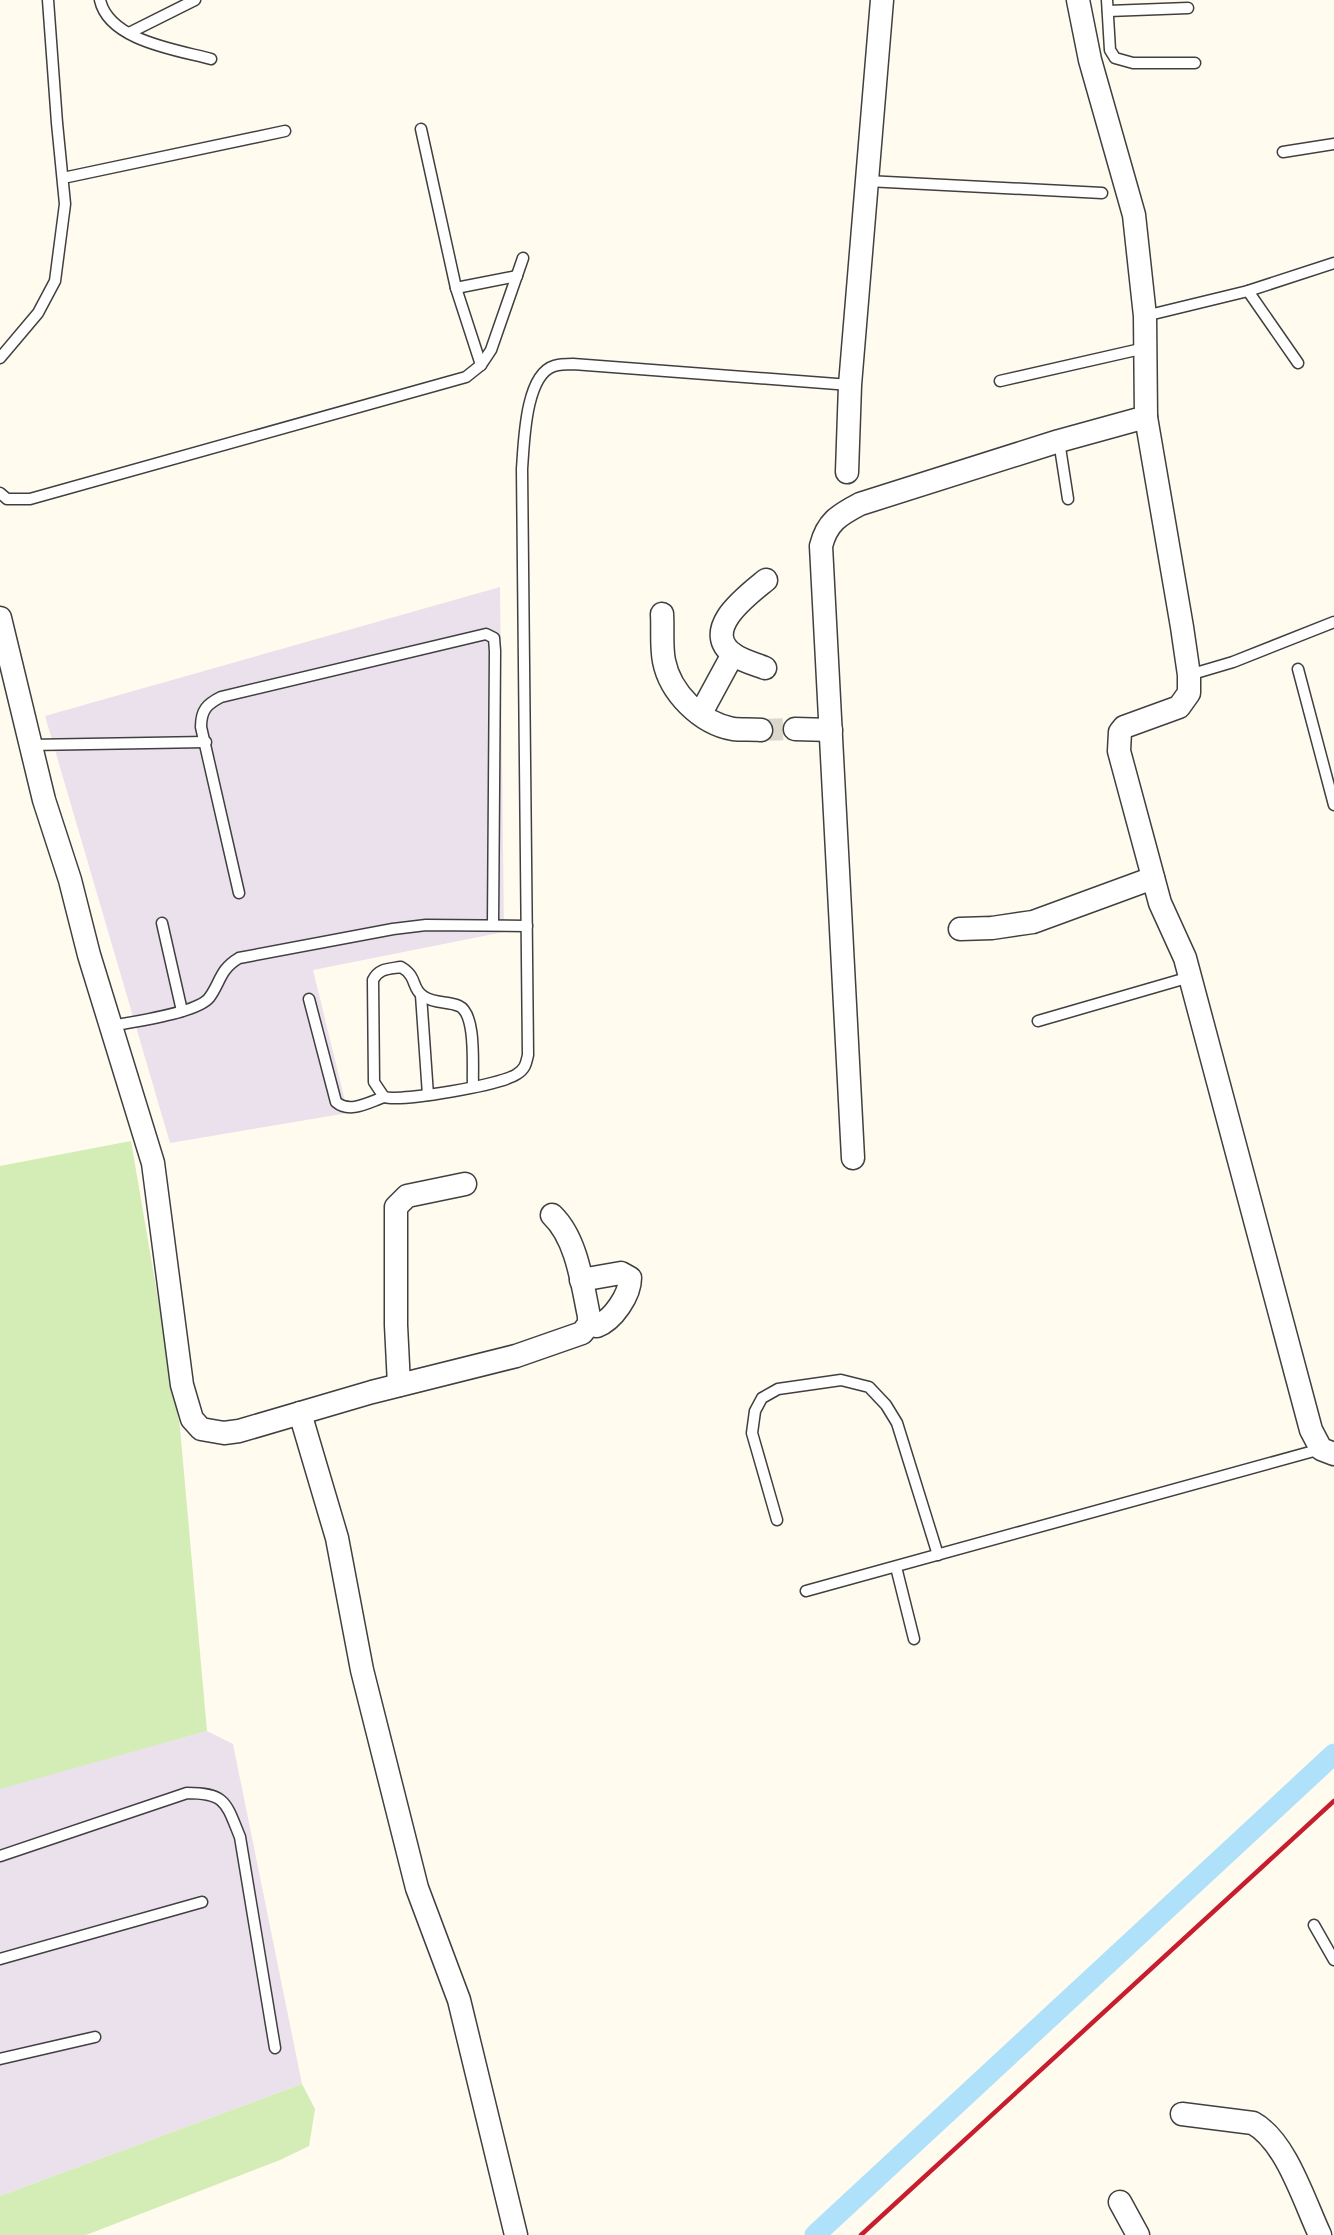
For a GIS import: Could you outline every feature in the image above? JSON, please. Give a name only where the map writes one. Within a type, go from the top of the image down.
[{"type":"street","points":[[847,472],[850,385],[882,0]]},
{"type":"street","points":[[1078,0],[1090,60],[1134,214],[1145,316],[1146,417],[1189,675],[1189,693],[1179,707],[1131,723],[1120,732],[1119,751],[1160,903],[1185,958],[1311,1430],[1328,1451]]},
{"type":"street","points":[[854,1158],[821,546],[824,532],[836,518],[860,504],[1059,441],[1146,417]]},
{"type":"street","points":[[765,668],[733,654],[724,639],[724,628],[728,615],[737,604],[766,580]]},
{"type":"street","points":[[662,614],[664,659],[670,682],[692,708],[715,723],[732,729],[761,730]]},
{"type":"street","points":[[0,618],[44,800],[70,880],[89,955],[153,1163],[178,1365],[186,1404],[192,1419],[201,1430],[224,1433],[239,1431],[399,1385],[516,1356],[582,1333],[589,1324],[581,1280],[567,1236],[552,1215]]},
{"type":"street","points":[[700,713],[733,654]]},
{"type":"street","points":[[795,729],[831,730]]},
{"type":"street","points":[[960,929],[1033,922],[1153,878]]},
{"type":"street","points":[[399,1385],[396,1325],[396,1207],[407,1196],[465,1184]]},
{"type":"street","points":[[581,1280],[621,1273],[630,1278],[630,1284],[611,1317],[597,1326],[589,1324]]},
{"type":"street","points":[[300,1413],[340,1552],[362,1670],[417,1888],[459,2000],[516,2235]]},
{"type":"street","points":[[1182,2114],[1253,2123],[1262,2128],[1286,2160],[1320,2235]]},
{"type":"street","points":[[1120,2202],[1138,2235]]},
{"type":"lane","points":[[0,358],[38,313],[55,281],[65,204],[48,0]]},
{"type":"lane","points":[[100,0],[102,7],[117,25],[140,40],[211,59]]},
{"type":"lane","points":[[129,33],[195,0]]},
{"type":"lane","points":[[1188,8],[1108,6],[1110,50],[1115,58],[1133,63],[1195,63]]},
{"type":"lane","points":[[422,129],[456,288],[481,365]]},
{"type":"lane","points":[[63,178],[285,131]]},
{"type":"lane","points":[[1283,152],[1334,144]]},
{"type":"lane","points":[[867,181],[1102,193]]},
{"type":"lane","points":[[0,493],[7,499],[30,499],[466,376],[481,365],[491,350],[523,258]]},
{"type":"lane","points":[[1145,316],[1248,291],[1334,263]]},
{"type":"lane","points":[[456,288],[518,276]]},
{"type":"lane","points":[[1248,291],[1298,363]]},
{"type":"lane","points":[[1000,381],[1145,348]]},
{"type":"lane","points":[[309,999],[336,1102],[346,1107],[354,1107],[384,1097],[399,1099],[503,1081],[525,1068],[528,1055],[522,469],[532,391],[540,378],[552,366],[573,364],[850,385]]},
{"type":"lane","points":[[1059,441],[1068,499]]},
{"type":"lane","points":[[1189,675],[1233,662],[1334,622]]},
{"type":"lane","points":[[239,894],[201,727],[201,714],[207,704],[221,696],[486,634],[494,638],[493,925]]},
{"type":"lane","points":[[1298,669],[1334,805]]},
{"type":"lane","points":[[30,745],[206,742]]},
{"type":"lane","points":[[162,923],[182,1011]]},
{"type":"lane","points":[[111,1026],[195,1008],[209,998],[228,965],[239,958],[426,925],[527,926]]},
{"type":"lane","points":[[384,1097],[374,1082],[374,980],[377,973],[384,969],[401,967],[413,976],[416,988],[421,995],[459,1006],[466,1012],[471,1030],[473,1086]]},
{"type":"lane","points":[[1038,1022],[1190,977]]},
{"type":"lane","points":[[421,995],[428,1095]]},
{"type":"lane","points":[[777,1520],[752,1433],[755,1411],[762,1398],[778,1389],[841,1380],[870,1387],[886,1405],[897,1423],[938,1555]]},
{"type":"lane","points":[[806,1591],[1328,1451]]},
{"type":"lane","points":[[896,1567],[914,1639]]},
{"type":"lane","points":[[0,1857],[187,1793],[209,1793],[227,1804],[240,1837],[275,2048]]},
{"type":"lane","points":[[0,1959],[202,1902]]},
{"type":"lane","points":[[1314,1925],[1334,1960]]},
{"type":"lane","points":[[0,2059],[95,2037]]},
{"type":"shaded area","points":[[500,587],[504,932],[313,970],[348,1113],[170,1143],[45,716]]},
{"type":"shaded area","points":[[207,1731],[233,1744],[302,2084],[0,2196],[0,1788]]},
{"type":"green space","points":[[131,1141],[180,1428],[207,1731],[0,1789],[0,1166]]},
{"type":"green space","points":[[302,2084],[315,2109],[309,2146],[280,2160],[86,2235],[0,2235],[0,2196]]},
{"type":"waterway","points":[[815,2235],[1334,1754]]},
{"type":"tunnel","points":[[761,730],[795,729]]},
{"type":"railway","points":[[861,2235],[1334,1801]]}]
